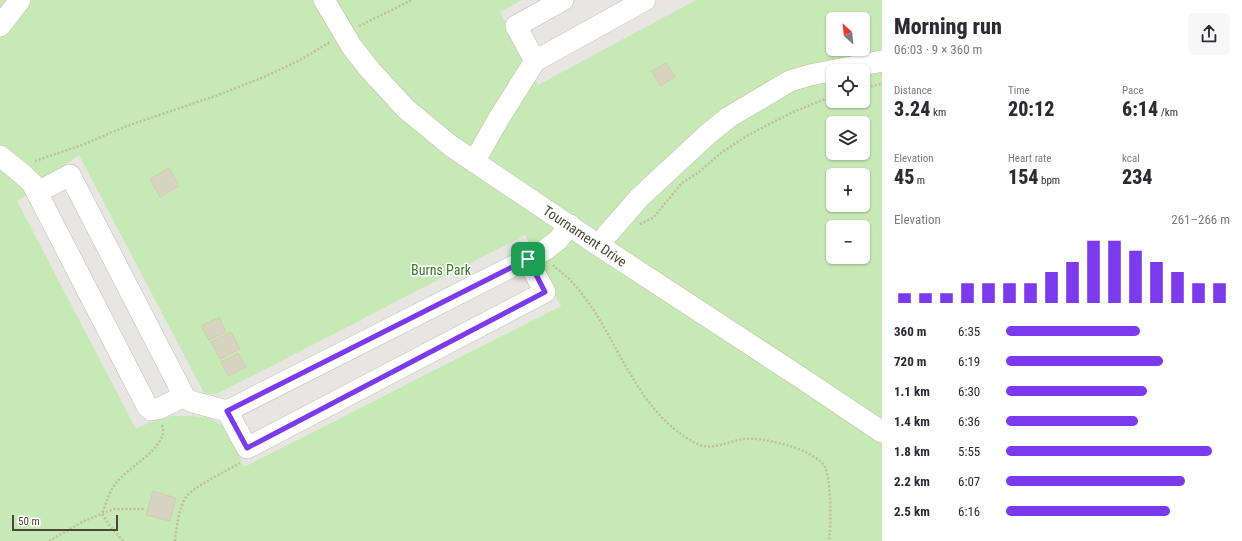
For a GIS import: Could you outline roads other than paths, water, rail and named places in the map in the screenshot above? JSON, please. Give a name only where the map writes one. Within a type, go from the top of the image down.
[{"type":"street","points":[[0,26],[20,0]]},
{"type":"street","name":"Tournament Drive","points":[[324,0],[344,34],[370,71],[406,109],[451,146],[598,245],[882,432]]},
{"type":"street","points":[[535,61],[516,26],[564,0]]},
{"type":"street","points":[[474,162],[499,118],[535,61],[645,0]]},
{"type":"street","points":[[598,245],[640,197],[670,168],[708,134],[739,110],[783,85],[797,79],[882,61]]},
{"type":"street","points":[[0,156],[32,183],[38,192],[146,406],[151,410],[160,408],[184,396]]},
{"type":"street","points":[[38,192],[70,175],[184,396],[193,402],[227,411],[536,255],[558,240],[570,225]]},
{"type":"street","points":[[227,411],[247,448],[545,292],[536,255]]},
{"type":"park label","name":"Burns Park","points":[[441,270]]}]
